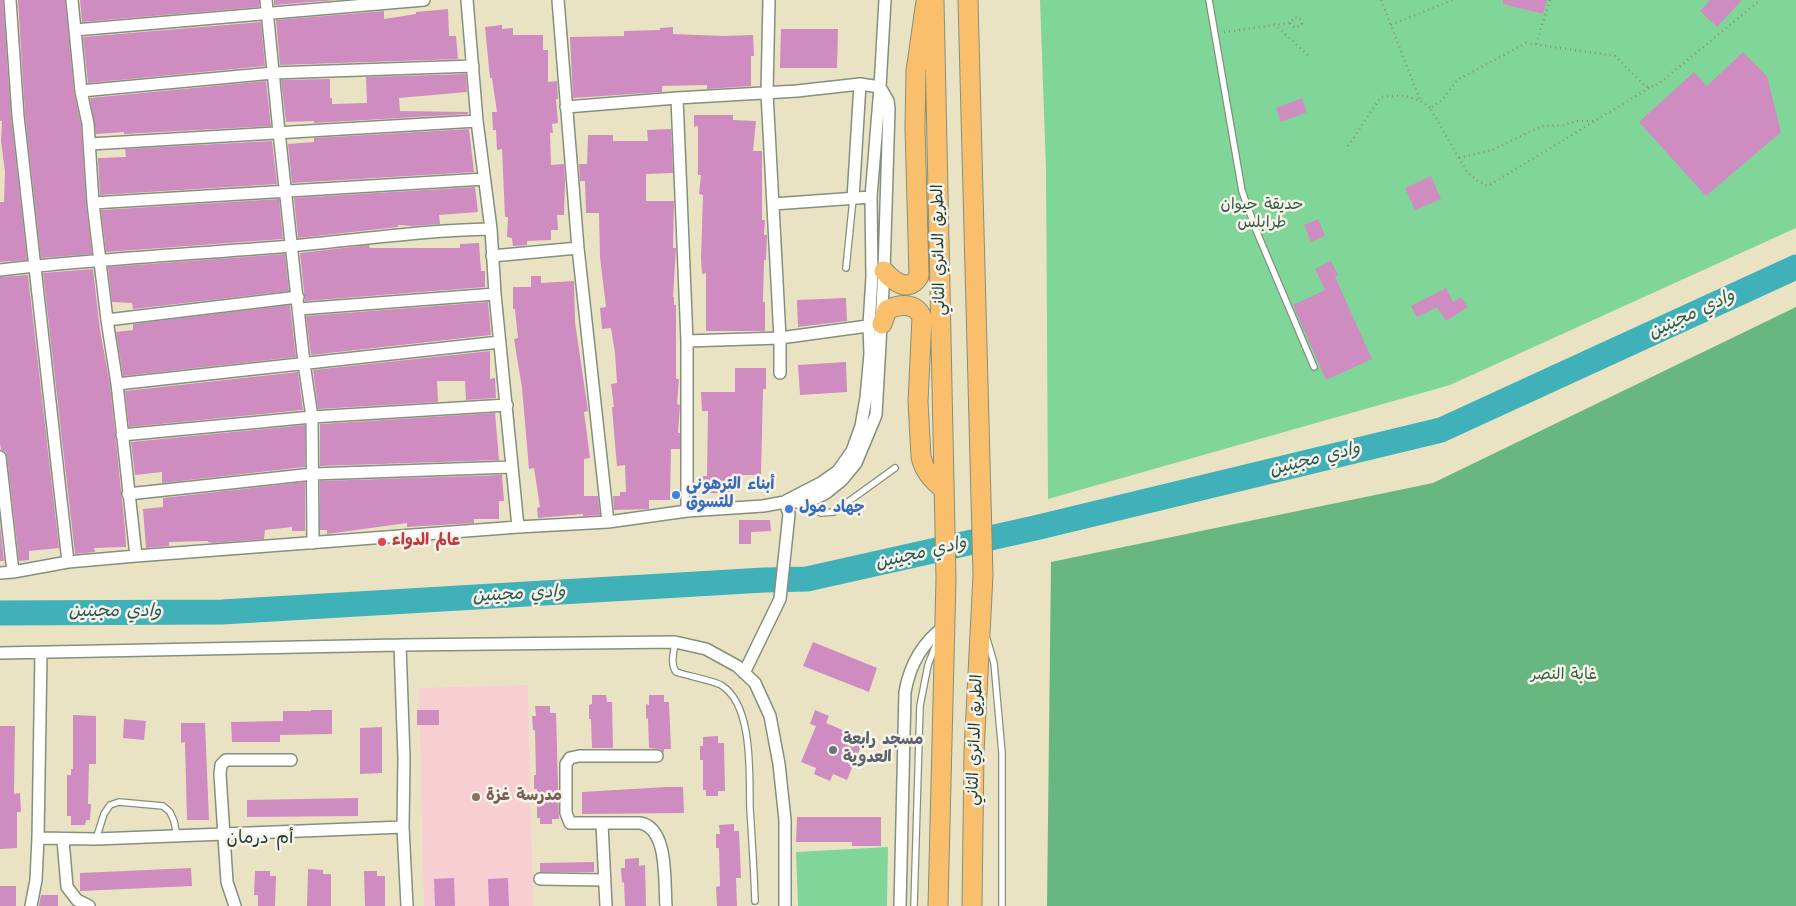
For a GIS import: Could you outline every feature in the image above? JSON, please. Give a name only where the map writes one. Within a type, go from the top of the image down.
[{"type":"highway","points":[[884,271],[897,283],[903,284],[911,284],[919,276],[915,127],[916,72],[926,0]]},
{"type":"highway","name":"الطريق الدائري الثاني","points":[[934,0],[946,578],[938,906]]},
{"type":"highway","name":"الطريق الدائري الثاني","points":[[968,0],[983,575],[974,752],[972,906]]},
{"type":"highway","points":[[875,325],[888,310],[901,306],[915,307],[922,317],[918,402],[921,457],[923,465],[932,480],[944,494]]},
{"type":"street","points":[[10,0],[18,116],[68,562]]},
{"type":"street","points":[[72,0],[81,91],[90,144],[89,155],[107,320],[117,384],[136,556]]},
{"type":"street","points":[[266,0],[304,364],[312,417],[313,544]]},
{"type":"street","points":[[74,30],[424,0]]},
{"type":"street","points":[[467,0],[477,121],[491,229],[495,294],[518,527]]},
{"type":"street","points":[[558,0],[578,248],[608,522]]},
{"type":"street","points":[[769,0],[767,93],[780,338],[780,373]]},
{"type":"street","points":[[0,573],[68,562],[136,556],[608,522],[687,511],[763,506],[785,502],[808,502],[826,493],[842,480],[856,463],[876,415],[871,197],[880,87],[884,0]]},
{"type":"street","points":[[81,91],[273,74],[473,66]]},
{"type":"street","points":[[566,107],[767,93],[860,84],[880,87]]},
{"type":"street","points":[[853,199],[860,84]]},
{"type":"street","points":[[785,502],[821,483],[838,471],[852,451],[860,426],[866,398],[870,354],[884,271],[889,109],[888,101],[880,87]]},
{"type":"street","points":[[677,98],[687,341],[687,511]]},
{"type":"street","points":[[90,144],[477,121]]},
{"type":"street","points":[[94,203],[484,179]]},
{"type":"street","points":[[773,204],[871,197]]},
{"type":"street","points":[[0,270],[100,259],[292,246],[427,232],[491,229]]},
{"type":"street","points":[[492,256],[578,248]]},
{"type":"street","points":[[299,309],[495,294]]},
{"type":"street","points":[[107,320],[298,297]]},
{"type":"street","points":[[687,341],[780,338],[875,325]]},
{"type":"street","points":[[117,384],[500,342]]},
{"type":"street","points":[[122,435],[312,417],[507,405]]},
{"type":"street","points":[[0,457],[13,572]]},
{"type":"street","points":[[128,494],[313,474],[512,467]]},
{"type":"street","points":[[744,673],[780,599],[789,514],[785,502]]},
{"type":"street","points":[[900,906],[905,692],[910,670],[920,651],[931,637],[945,626]]},
{"type":"street","points":[[0,654],[400,645],[675,642],[706,649],[731,662],[755,683],[770,716],[779,764],[785,820],[784,906]]},
{"type":"street","points":[[400,645],[404,758],[402,827],[407,906]]},
{"type":"street","points":[[31,906],[36,880],[38,838],[41,653]]},
{"type":"street","points":[[657,756],[579,756],[567,760],[567,818],[570,823],[640,823],[646,824],[654,830],[662,849],[666,906]]},
{"type":"street","points":[[235,906],[227,882],[223,834],[221,765],[226,760],[291,760]]},
{"type":"street","points":[[602,824],[606,906]]},
{"type":"street","points":[[38,838],[63,840],[402,827]]},
{"type":"street","points":[[63,840],[67,887],[77,900],[89,906]]},
{"type":"street","points":[[540,879],[605,880]]},
{"type":"lane","points":[[1209,0],[1242,191],[1256,230],[1314,367]]},
{"type":"lane","points":[[846,268],[853,199]]},
{"type":"lane","points":[[808,502],[814,510],[821,513],[834,512],[894,468]]},
{"type":"lane","points":[[981,617],[994,663],[1002,753],[1002,906]]},
{"type":"lane","points":[[914,906],[920,706],[928,665],[945,626]]},
{"type":"lane","points":[[675,642],[673,666],[676,672],[720,685],[733,697],[740,713],[750,758],[750,803],[755,901]]},
{"type":"lane","points":[[96,839],[104,814],[110,805],[119,802],[163,806],[170,812],[177,836]]},
{"type":"path","points":[[1381,0],[1420,100]]},
{"type":"path","points":[[1391,25],[1452,0]]},
{"type":"path","points":[[1536,44],[1550,0]]},
{"type":"path","points":[[1348,146],[1381,97],[1403,95],[1420,100],[1430,108],[1467,172],[1488,186],[1649,88],[1661,83],[1760,0]]},
{"type":"path","points":[[1215,33],[1290,22],[1295,17],[1300,18],[1302,24],[1295,28],[1290,22]]},
{"type":"path","points":[[1274,24],[1310,57]]},
{"type":"path","points":[[1430,108],[1442,100],[1457,80],[1526,43],[1615,56],[1649,88]]},
{"type":"path","points":[[1459,158],[1492,150],[1542,126],[1563,125],[1578,120],[1594,122]]},
{"type":"shaded area","name":"مدرسة غزة","points":[[528,685],[533,906],[424,906],[419,688]]},
{"type":"green space","name":"حديقة حيوان طرابلس","points":[[1040,0],[1796,0],[1796,228],[1450,385],[1048,499],[1046,170]]},
{"type":"green space","name":"غابة النصر","points":[[1796,307],[1796,906],[1047,906],[1051,562],[1433,483]]},
{"type":"green space","points":[[888,847],[887,906],[798,906],[796,852]]},
{"type":"building","points":[[0,0],[3,0],[11,117],[27,260],[0,262],[0,202],[4,202],[5,172],[1,141],[2,121],[0,121]]},
{"type":"building","points":[[18,0],[65,0],[74,92],[81,125],[86,203],[92,254],[41,258],[25,115]]},
{"type":"building","points":[[80,0],[259,0],[259,7],[82,22]]},
{"type":"building","points":[[274,0],[336,0],[274,5]]},
{"type":"building","points":[[1503,0],[1547,0],[1543,14],[1503,4]]},
{"type":"building","points":[[1710,0],[1742,0],[1717,27],[1700,11]]},
{"type":"building","points":[[448,9],[449,36],[456,36],[458,59],[280,65],[276,20],[384,11],[384,19],[416,14],[416,12]]},
{"type":"building","points":[[261,22],[265,66],[88,83],[83,37]]},
{"type":"building","points":[[502,25],[502,29],[513,28],[513,35],[543,35],[543,50],[548,50],[548,82],[557,81],[558,123],[552,124],[553,133],[550,133],[551,165],[564,164],[564,215],[557,215],[558,230],[551,230],[551,240],[527,241],[527,245],[513,246],[512,238],[507,237],[508,217],[505,217],[502,149],[497,150],[496,130],[493,130],[492,112],[497,112],[492,78],[490,78],[485,27]]},
{"type":"building","points":[[673,27],[673,34],[753,35],[754,56],[751,56],[751,86],[707,89],[707,85],[662,86],[662,92],[573,98],[570,37],[624,36],[624,31],[660,30],[660,28]]},
{"type":"building","points":[[781,29],[838,29],[837,68],[780,68]]},
{"type":"building","points":[[1743,52],[1767,76],[1781,132],[1706,196],[1639,122],[1694,72],[1707,86]]},
{"type":"building","points":[[466,74],[467,92],[399,98],[400,111],[468,112],[468,114],[314,123],[314,121],[286,122],[281,80],[330,79],[330,98],[332,98],[332,104],[367,103],[366,77]]},
{"type":"building","points":[[266,81],[271,126],[96,134],[90,98]]},
{"type":"building","points":[[1302,98],[1307,112],[1281,122],[1276,108]]},
{"type":"building","points":[[694,115],[733,115],[733,120],[756,121],[753,151],[762,151],[762,220],[765,220],[764,235],[767,235],[766,260],[764,260],[763,302],[765,302],[765,331],[706,331],[706,273],[702,274],[701,259],[703,195],[699,194],[701,175],[698,175],[698,126],[694,127]]},
{"type":"building","points":[[469,129],[474,172],[292,183],[288,144],[314,142],[314,138]]},
{"type":"building","points":[[671,129],[673,173],[646,174],[646,201],[674,201],[673,248],[676,248],[673,297],[674,305],[676,305],[676,379],[679,379],[677,404],[680,405],[678,433],[680,433],[680,449],[671,449],[670,500],[649,500],[649,509],[614,510],[613,496],[620,496],[620,492],[626,492],[625,465],[617,466],[612,407],[614,407],[611,384],[617,383],[615,353],[611,328],[602,329],[600,308],[606,307],[600,257],[599,213],[586,213],[585,181],[580,181],[579,164],[587,164],[588,135],[613,135],[613,141],[648,141],[647,130]]},
{"type":"building","points":[[272,141],[277,184],[100,195],[98,158],[126,157],[125,149]]},
{"type":"building","points":[[1431,176],[1441,199],[1415,210],[1405,188]]},
{"type":"building","points":[[475,187],[478,212],[439,215],[440,224],[398,225],[398,227],[298,238],[294,198]]},
{"type":"building","points":[[279,199],[283,239],[106,252],[101,210]]},
{"type":"building","points":[[1318,219],[1325,236],[1311,242],[1304,225]]},
{"type":"building","points":[[479,243],[481,271],[485,271],[485,287],[305,301],[300,253],[369,245],[370,248],[460,248],[460,244]]},
{"type":"building","points":[[285,254],[289,291],[133,309],[132,303],[112,302],[108,267]]},
{"type":"building","points":[[1331,261],[1338,275],[1335,277],[1372,359],[1326,380],[1293,305],[1325,290],[1315,269]]},
{"type":"building","points":[[93,269],[100,330],[110,385],[126,547],[94,548],[95,552],[75,554],[43,273]]},
{"type":"building","points":[[28,275],[59,548],[29,551],[29,560],[19,561],[7,456],[6,452],[1,450],[0,443],[0,277]]},
{"type":"building","points":[[531,276],[541,276],[541,283],[574,281],[575,322],[588,411],[584,412],[590,458],[584,459],[584,496],[598,496],[600,515],[583,516],[583,514],[538,518],[537,508],[540,507],[534,468],[529,469],[522,388],[514,339],[518,338],[515,309],[513,309],[513,287],[531,287]]},
{"type":"building","points":[[1446,288],[1453,302],[1461,297],[1468,307],[1446,321],[1437,307],[1417,317],[1411,306]]},
{"type":"building","points":[[846,298],[847,321],[798,327],[797,300]]},
{"type":"building","points":[[488,302],[491,335],[311,355],[306,316]]},
{"type":"building","points":[[290,305],[296,357],[123,376],[116,332],[133,330],[133,324]]},
{"type":"building","points":[[490,351],[490,379],[495,378],[496,398],[466,400],[465,381],[437,381],[438,402],[318,409],[313,370]]},
{"type":"building","points":[[846,362],[847,392],[800,395],[798,365]]},
{"type":"building","points":[[735,368],[766,368],[766,389],[763,389],[761,475],[734,475],[734,493],[703,493],[703,476],[707,476],[708,411],[702,411],[701,392],[735,392]]},
{"type":"building","points":[[298,372],[303,410],[129,427],[125,391]]},
{"type":"building","points":[[495,413],[499,460],[320,466],[320,424]]},
{"type":"building","points":[[305,425],[305,467],[162,483],[162,472],[135,475],[131,442]]},
{"type":"building","points":[[502,475],[504,501],[499,501],[499,519],[474,519],[474,523],[407,527],[407,523],[327,534],[327,530],[320,530],[320,481]]},
{"type":"building","points":[[305,482],[305,531],[292,531],[292,527],[265,530],[264,539],[213,543],[208,541],[169,542],[169,546],[146,548],[143,509],[163,507],[163,498]]},
{"type":"building","points":[[739,520],[770,520],[771,531],[751,532],[751,544],[739,544]]},
{"type":"building","points":[[0,524],[4,561],[0,561]]},
{"type":"building","points":[[813,642],[877,668],[869,692],[803,666]]},
{"type":"building","points":[[592,695],[606,695],[607,702],[612,702],[613,748],[592,748],[589,705],[592,704]]},
{"type":"building","points":[[649,695],[664,695],[664,702],[669,702],[671,749],[664,749],[664,753],[660,749],[649,748],[646,704],[649,705]]},
{"type":"building","points":[[535,706],[550,706],[550,713],[556,713],[559,819],[552,819],[552,824],[540,824],[540,818],[537,818],[537,789],[534,789],[534,775],[536,775],[535,730],[533,730],[532,716],[536,716]]},
{"type":"building","points":[[332,710],[332,734],[280,735],[280,742],[232,742],[231,722],[283,721],[283,711]]},
{"type":"building","points":[[417,710],[439,710],[439,725],[417,725]]},
{"type":"building","name":"مسجد رابعة العدوية","points":[[815,710],[829,716],[826,723],[864,739],[847,780],[833,774],[830,781],[814,774],[816,768],[801,762],[816,726],[810,724]]},
{"type":"building","points":[[73,715],[96,716],[96,764],[89,764],[88,804],[91,804],[90,820],[86,820],[85,825],[71,825],[71,816],[67,816],[67,775],[71,775],[71,769],[73,769]]},
{"type":"building","points":[[124,719],[146,721],[144,740],[123,738]]},
{"type":"building","points":[[181,723],[205,723],[209,820],[187,820],[185,742],[181,743]]},
{"type":"building","points":[[0,726],[15,726],[14,794],[20,793],[21,812],[17,812],[17,848],[0,849]]},
{"type":"building","points":[[382,727],[382,773],[360,774],[360,728]]},
{"type":"building","points":[[718,736],[718,743],[724,743],[725,791],[718,791],[718,796],[706,796],[706,790],[703,790],[703,760],[700,760],[700,746],[703,746],[703,737]]},
{"type":"building","points":[[683,787],[684,813],[582,814],[582,792]]},
{"type":"building","points":[[358,798],[358,816],[247,817],[247,800]]},
{"type":"building","points":[[797,817],[881,817],[881,846],[852,846],[852,842],[796,842]]},
{"type":"building","points":[[734,824],[734,831],[739,831],[741,878],[736,878],[737,906],[717,906],[716,887],[720,886],[719,848],[716,848],[716,834],[720,834],[719,825]]},
{"type":"building","points":[[639,858],[639,866],[645,865],[646,906],[625,906],[624,882],[622,883],[621,868],[625,868],[625,859]]},
{"type":"building","points":[[594,862],[594,872],[540,872],[540,863]]},
{"type":"building","points":[[191,868],[192,886],[80,891],[80,873]]},
{"type":"building","points":[[308,869],[323,870],[323,874],[331,874],[331,906],[307,906]]},
{"type":"building","points":[[255,871],[270,871],[270,876],[276,876],[275,906],[258,906],[258,895],[254,895]]},
{"type":"building","points":[[364,871],[377,871],[377,876],[385,876],[385,906],[365,906]]},
{"type":"building","points":[[454,878],[455,906],[435,906],[434,879]]},
{"type":"building","points":[[508,878],[509,906],[489,906],[488,879]]},
{"type":"building","points":[[0,886],[16,886],[16,906],[0,906]]},
{"type":"building","points":[[41,895],[58,895],[58,906],[39,906]]},
{"type":"waterway","name":"وادي مجينين","points":[[0,613],[222,612],[807,579],[1035,528],[1441,430],[1796,267]]},
{"type":"place","name":"أبناء الترهوني للتسوق","points":[[676,495]]},
{"type":"place","name":"جهاد مول","points":[[789,509]]},
{"type":"place","name":"عالم الدواء","points":[[382,542]]},
{"type":"place","name":"مسجد رابعة العدوية","points":[[833,750]]},
{"type":"place","name":"مدرسة غزة","points":[[476,797]]},
{"type":"district","name":"أم درمان","points":[[260,839]]}]
